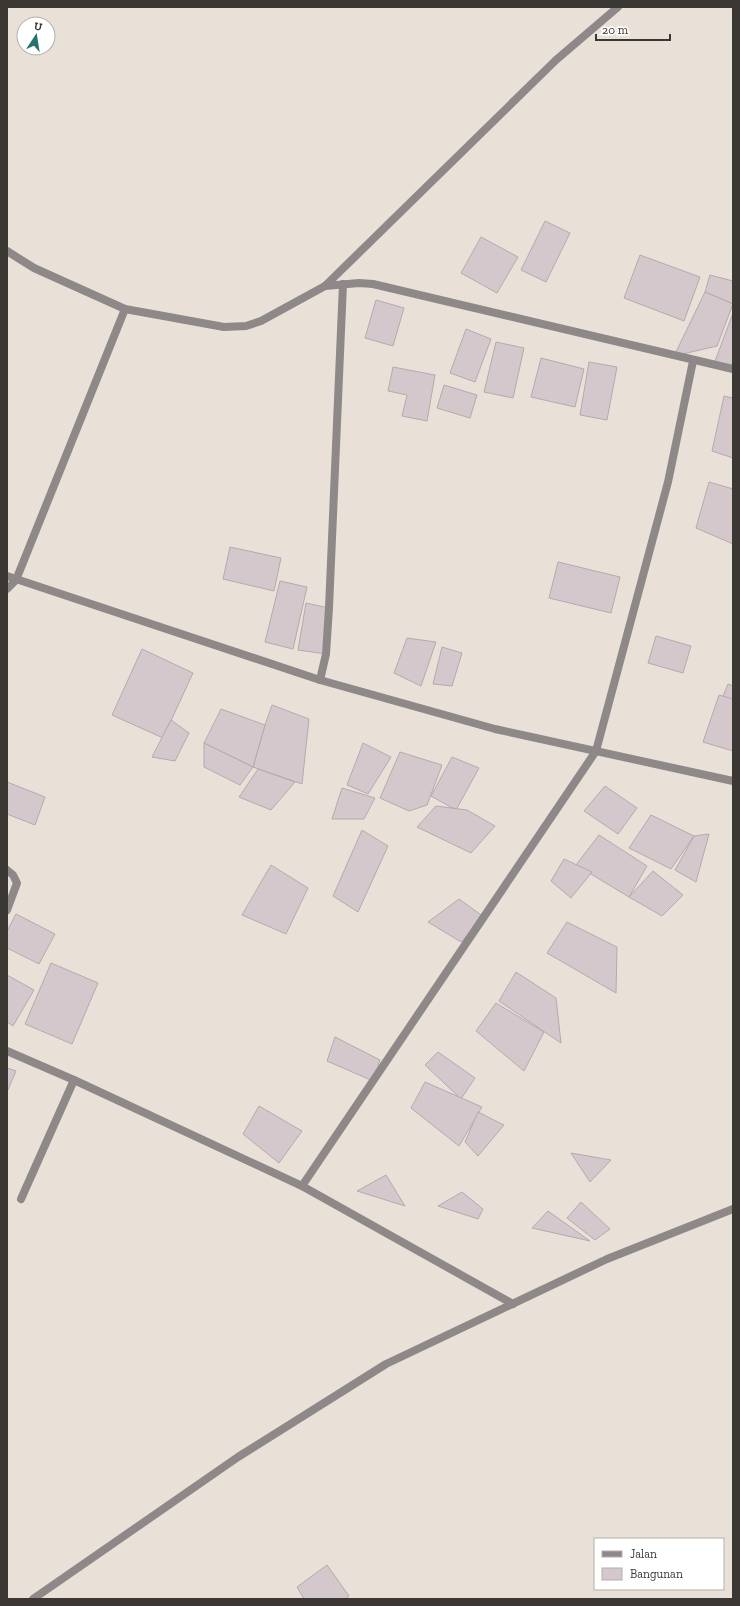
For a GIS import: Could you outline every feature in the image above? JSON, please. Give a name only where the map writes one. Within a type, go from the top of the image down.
[{"type":"street","points":[[7,251],[34,268],[125,309],[236,328],[260,321],[325,286],[556,60],[618,7]]},
{"type":"street","points":[[325,286],[342,284],[373,284],[733,369]]},
{"type":"street","points":[[320,680],[326,654],[329,608],[342,284]]},
{"type":"street","points":[[7,589],[16,580],[125,309]]},
{"type":"street","points":[[302,1186],[596,751],[668,482],[693,360]]},
{"type":"street","points":[[7,576],[320,680],[495,729],[733,781]]},
{"type":"street","points":[[7,870],[13,875],[17,883],[7,910]]},
{"type":"street","points":[[7,1051],[74,1080],[302,1186],[514,1304]]},
{"type":"street","points":[[21,1199],[74,1080]]},
{"type":"street","points":[[33,1599],[238,1457],[386,1364],[607,1259],[733,1209]]},
{"type":"building","points":[[545,221],[570,233],[546,282],[521,270]]},
{"type":"building","points":[[481,237],[518,257],[497,293],[461,273]]},
{"type":"building","points":[[640,255],[700,277],[684,321],[624,298]]},
{"type":"building","points":[[710,275],[733,281],[733,304],[705,292]]},
{"type":"building","points":[[705,292],[733,304],[717,346],[674,356]]},
{"type":"building","points":[[376,300],[404,308],[393,346],[365,338]]},
{"type":"building","points":[[733,313],[733,369],[714,364]]},
{"type":"building","points":[[466,329],[491,339],[475,382],[450,373]]},
{"type":"building","points":[[496,342],[524,348],[513,398],[484,392]]},
{"type":"building","points":[[541,358],[584,369],[575,407],[531,397]]},
{"type":"building","points":[[589,362],[617,367],[607,420],[580,415]]},
{"type":"building","points":[[393,367],[435,375],[427,421],[402,416],[407,395],[388,391]]},
{"type":"building","points":[[444,385],[477,395],[470,418],[437,408]]},
{"type":"building","points":[[724,396],[733,398],[733,458],[712,451]]},
{"type":"building","points":[[709,482],[733,489],[733,544],[696,528]]},
{"type":"building","points":[[230,547],[281,558],[274,591],[223,579]]},
{"type":"building","points":[[558,562],[620,577],[611,613],[549,598]]},
{"type":"building","points":[[280,581],[307,587],[293,649],[265,642]]},
{"type":"building","points":[[306,603],[329,608],[326,654],[298,650]]},
{"type":"building","points":[[656,636],[691,646],[683,673],[648,663]]},
{"type":"building","points":[[407,638],[436,642],[421,686],[394,673]]},
{"type":"building","points":[[442,647],[462,653],[452,686],[433,684]]},
{"type":"building","points":[[142,649],[193,673],[163,738],[112,715]]},
{"type":"building","points":[[728,684],[733,686],[733,700],[723,696]]},
{"type":"building","points":[[719,695],[733,699],[733,751],[703,742]]},
{"type":"building","points":[[272,705],[309,719],[302,784],[253,767]]},
{"type":"building","points":[[221,709],[265,725],[253,767],[204,743]]},
{"type":"building","points":[[171,720],[189,733],[175,761],[152,757]]},
{"type":"building","points":[[204,743],[253,767],[240,785],[204,767]]},
{"type":"building","points":[[363,743],[391,757],[368,794],[347,785]]},
{"type":"building","points":[[400,752],[442,765],[427,805],[409,811],[380,798]]},
{"type":"building","points":[[452,757],[479,768],[456,810],[431,796]]},
{"type":"building","points":[[258,769],[295,782],[271,810],[239,797]]},
{"type":"building","points":[[7,782],[45,797],[35,825],[7,814]]},
{"type":"building","points":[[605,786],[637,808],[618,834],[584,811]]},
{"type":"building","points":[[342,788],[375,798],[364,819],[332,819]]},
{"type":"building","points":[[436,806],[467,810],[495,826],[471,853],[417,827]]},
{"type":"building","points":[[651,815],[694,836],[671,869],[629,848]]},
{"type":"building","points":[[362,830],[388,846],[358,912],[333,896]]},
{"type":"building","points":[[709,834],[696,882],[675,870],[694,836]]},
{"type":"building","points":[[599,835],[647,866],[629,897],[576,865]]},
{"type":"building","points":[[564,859],[592,872],[571,898],[551,881]]},
{"type":"building","points":[[271,865],[308,888],[286,934],[242,915]]},
{"type":"building","points":[[653,871],[683,895],[662,916],[629,897]]},
{"type":"building","points":[[459,899],[484,917],[461,942],[428,922]]},
{"type":"building","points":[[16,914],[55,934],[39,964],[7,948],[7,931]]},
{"type":"building","points":[[567,922],[617,947],[616,993],[547,953]]},
{"type":"building","points":[[51,963],[98,983],[72,1044],[25,1024]]},
{"type":"building","points":[[516,972],[556,998],[561,1043],[499,1001]]},
{"type":"building","points":[[7,975],[34,990],[13,1026],[7,1022]]},
{"type":"building","points":[[496,1003],[544,1032],[524,1071],[476,1031]]},
{"type":"building","points":[[335,1037],[380,1060],[373,1081],[327,1061]]},
{"type":"building","points":[[438,1052],[475,1078],[461,1099],[425,1065]]},
{"type":"building","points":[[7,1068],[16,1071],[7,1092]]},
{"type":"building","points":[[425,1082],[482,1107],[459,1146],[411,1108]]},
{"type":"building","points":[[259,1106],[302,1131],[279,1163],[243,1134]]},
{"type":"building","points":[[478,1112],[504,1125],[478,1156],[465,1142]]},
{"type":"building","points":[[571,1153],[611,1160],[590,1182]]},
{"type":"building","points":[[386,1175],[405,1206],[357,1191]]},
{"type":"building","points":[[462,1192],[483,1209],[478,1219],[438,1206]]},
{"type":"building","points":[[581,1202],[610,1229],[595,1240],[567,1218]]},
{"type":"building","points":[[548,1211],[590,1241],[532,1228]]},
{"type":"building","points":[[327,1565],[349,1596],[345,1599],[304,1599],[297,1587]]}]
